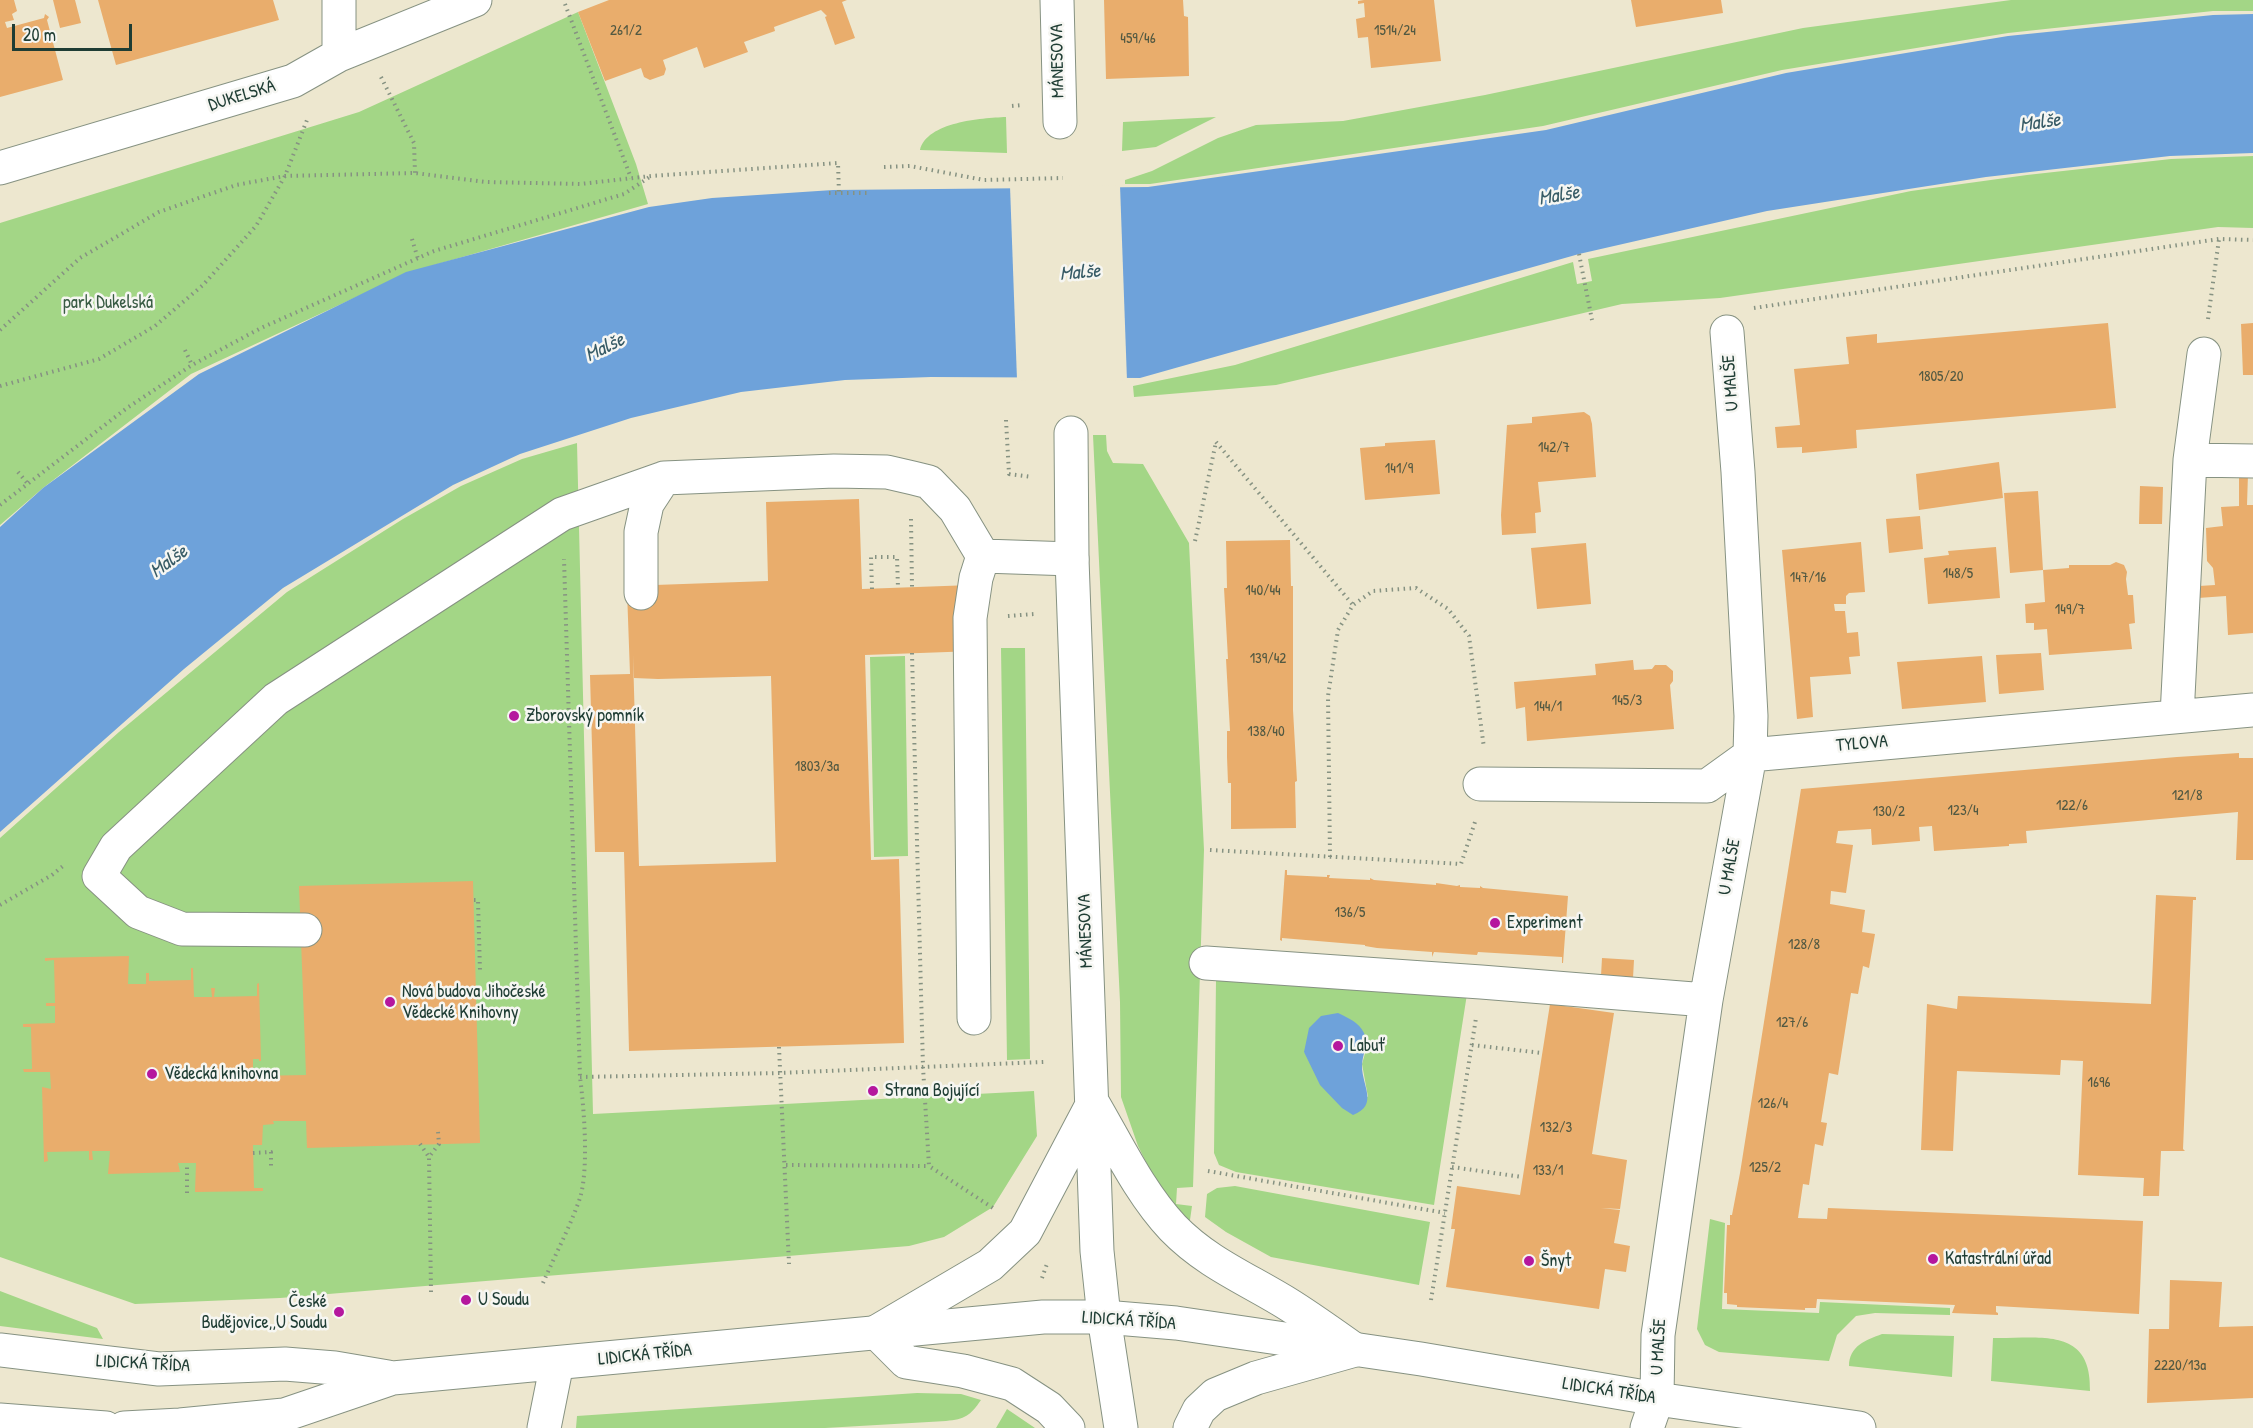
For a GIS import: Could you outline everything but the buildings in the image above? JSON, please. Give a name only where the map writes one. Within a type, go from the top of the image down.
[{"type":"street","points":[[339,0],[339,55]]},
{"type":"street","name":"DUKELSKÁ","points":[[0,168],[293,81],[339,55],[475,0]]},
{"type":"street","name":"MÁNESOVA","points":[[1057,0],[1060,122]]},
{"type":"street","name":"U MALŠE","points":[[1652,1413],[1658,1335],[1706,1000],[1750,755],[1750,705],[1738,472],[1738,320]]},
{"type":"street","points":[[2177,716],[2190,460],[2204,354]]},
{"type":"street","name":"MÁNESOVA","points":[[1071,433],[1072,559],[1097,1251],[1104,1317],[1121,1428]]},
{"type":"street","points":[[2190,460],[2253,461]]},
{"type":"street","points":[[305,930],[182,929],[138,912],[99,876],[116,847],[276,699],[562,514],[664,478],[834,471],[887,472],[929,482],[955,509],[983,556],[976,578],[970,618],[974,1018]]},
{"type":"street","points":[[641,593],[643,523],[647,504],[664,478]]},
{"type":"street","points":[[983,556],[1072,559]]},
{"type":"street","name":"TYLOVA","points":[[1750,755],[2253,710]]},
{"type":"street","points":[[1484,784],[1707,786],[1750,755]]},
{"type":"street","points":[[1206,963],[1706,1000]]},
{"type":"street","points":[[1068,1428],[1048,1408],[1012,1384],[963,1371],[906,1362],[876,1332],[990,1265],[1025,1232],[1093,1103]]},
{"type":"street","points":[[1093,1103],[1148,1197],[1174,1229],[1204,1255],[1246,1282],[1290,1305],[1355,1350]]},
{"type":"street","name":"LIDICKÁ TŘÍDA","points":[[124,1428],[284,1415],[393,1378],[1017,1318],[1104,1317],[1176,1323],[1355,1350],[1652,1413],[1859,1428]]},
{"type":"street","name":"LIDICKÁ TŘÍDA","points":[[0,1350],[159,1369],[285,1364],[335,1368],[393,1378]]},
{"type":"street","points":[[1190,1428],[1199,1410],[1215,1395],[1256,1378],[1355,1350]]},
{"type":"street","points":[[544,1428],[557,1363]]},
{"type":"street","points":[[0,1420],[106,1428]]},
{"type":"path","points":[[565,4],[631,178]]},
{"type":"path","points":[[385,85],[414,143],[415,174]]},
{"type":"path","points":[[0,386],[99,359],[155,326],[203,285],[256,226],[285,176],[307,120]]},
{"type":"path","points":[[0,330],[80,258],[159,212],[236,185],[285,176],[415,174],[486,182],[580,184],[651,176],[838,163],[839,194]]},
{"type":"path","points":[[884,167],[910,166],[984,180],[1063,178]]},
{"type":"path","points":[[0,505],[127,408],[192,365],[261,328],[435,251],[624,194],[651,176]]},
{"type":"path","points":[[829,193],[869,193]]},
{"type":"path","points":[[412,239],[418,259]]},
{"type":"path","points":[[2204,354],[2219,239]]},
{"type":"path","points":[[1738,320],[2219,239],[2253,240]]},
{"type":"path","points":[[1579,254],[1592,320]]},
{"type":"path","points":[[185,350],[192,365]]},
{"type":"path","points":[[1006,420],[1009,474],[1032,477]]},
{"type":"path","points":[[1195,540],[1216,442],[1353,605]]},
{"type":"path","points":[[18,472],[28,484]]},
{"type":"path","points":[[912,587],[910,494],[913,478]]},
{"type":"path","points":[[543,1283],[580,1196],[583,1169],[584,1122],[580,1077],[564,557]]},
{"type":"path","points":[[872,589],[871,557],[897,557],[898,588]]},
{"type":"path","points":[[1210,850],[1461,864],[1484,784],[1468,636],[1448,609],[1416,588],[1373,591],[1353,605],[1338,630],[1328,696],[1330,856]]},
{"type":"path","points":[[1001,616],[1034,614]]},
{"type":"path","points":[[912,653],[923,1066],[929,1166]]},
{"type":"path","points":[[474,900],[478,900],[480,971]]},
{"type":"path","points":[[1431,1300],[1481,982]]},
{"type":"path","points":[[1472,1045],[1542,1053]]},
{"type":"path","points":[[779,1047],[789,1264]]},
{"type":"path","points":[[580,1077],[1044,1062]]},
{"type":"path","points":[[429,1158],[439,1144],[438,1132]]},
{"type":"path","points":[[420,1144],[429,1158],[431,1292]]},
{"type":"path","points":[[253,1153],[271,1152],[271,1170]]},
{"type":"path","points":[[187,1163],[187,1193]]},
{"type":"path","points":[[786,1165],[929,1166],[1004,1216]]},
{"type":"path","points":[[1452,1167],[1522,1177]]},
{"type":"path","points":[[1208,1171],[1445,1213]]},
{"type":"green space","points":[[2011,0],[2253,0],[2253,11],[2213,11],[2008,33],[1782,70],[1543,126],[1150,184],[1125,184],[1125,180],[1152,171],[1218,138],[1256,125],[1343,121],[1485,95],[1803,28]]},
{"type":"green space","name":"park Dukelská","points":[[578,12],[636,164],[648,204],[410,272],[191,374],[43,488],[0,525],[0,223],[359,112]]},
{"type":"green space","points":[[1006,117],[1007,153],[920,150],[933,133],[956,123]]},
{"type":"green space","points":[[1216,117],[1156,147],[1122,151],[1123,122]]},
{"type":"green space","points":[[2253,156],[2253,228],[2218,227],[1720,298],[1622,304],[1276,385],[1134,397],[1133,386],[1235,365],[1573,262],[1577,284],[1592,281],[1588,259],[1911,191],[2171,159]]},
{"type":"green space","points":[[1093,435],[1106,435],[1107,451],[1113,463],[1143,464],[1189,543],[1204,850],[1193,1187],[1177,1188],[1176,1204],[1192,1206],[1189,1227],[1164,1198],[1138,1146],[1121,1097],[1120,1002]]},
{"type":"green space","points":[[577,443],[593,1114],[1034,1091],[1037,1136],[993,1207],[944,1237],[909,1246],[280,1298],[135,1304],[0,1257],[0,838],[119,732],[287,592],[403,519],[461,486],[522,459]]},
{"type":"green space","points":[[1001,648],[1025,648],[1030,1059],[1007,1060]]},
{"type":"green space","points":[[905,656],[908,856],[874,857],[870,657]]},
{"type":"green space","points":[[1216,980],[1467,994],[1434,1205],[1236,1172],[1219,1165],[1214,1153]],"holes":[[[1366,1050],[1362,1064],[1368,1097],[1304,1052]]]},
{"type":"green space","points":[[1235,1186],[1430,1222],[1419,1285],[1271,1257],[1226,1232],[1205,1217],[1207,1194],[1217,1188]]},
{"type":"green space","points":[[1710,1219],[1725,1223],[1722,1309],[1819,1313],[1820,1302],[1950,1308],[1950,1315],[1875,1313],[1856,1316],[1837,1335],[1829,1361],[1719,1352],[1705,1345],[1697,1329]]},
{"type":"green space","points":[[0,1291],[97,1328],[103,1339],[0,1326]]},
{"type":"green space","points":[[1882,1334],[1954,1336],[1952,1377],[1849,1366],[1855,1349],[1865,1341]]},
{"type":"green space","points":[[1993,1338],[2044,1338],[2060,1340],[2072,1346],[2082,1355],[2088,1370],[2090,1391],[1991,1381]]},
{"type":"green space","points":[[917,1393],[961,1394],[981,1400],[966,1416],[946,1421],[825,1428],[576,1428],[577,1416]]},
{"type":"green space","points":[[1007,1409],[1035,1428],[996,1428]]},
{"type":"water","name":"Malše","points":[[2253,14],[2253,153],[2170,156],[1986,177],[1767,211],[1579,254],[1140,378],[931,377],[845,380],[741,392],[631,418],[520,454],[453,485],[283,588],[184,669],[0,832],[0,527],[43,488],[199,374],[406,272],[649,207],[712,198],[833,190],[1148,187],[1546,130],[1786,73],[2008,36],[2213,15]]},
{"type":"water","points":[[1338,1013],[1356,1023],[1362,1029],[1365,1037],[1366,1045],[1362,1066],[1367,1100],[1361,1111],[1353,1115],[1342,1108],[1320,1085],[1304,1052],[1309,1028],[1321,1016]]},
{"type":"pier","points":[[1120,185],[1127,381],[1017,380],[1010,186]]},
{"type":"place","name":"Zborovský pomník","points":[[514,716]]},
{"type":"place","name":"Experiment","points":[[1495,923]]},
{"type":"place","name":"Nová budova Jihočeské Vědecké Knihovny","points":[[390,1002]]},
{"type":"place","name":"Labuť","points":[[1338,1046]]},
{"type":"place","name":"Vědecká knihovna","points":[[152,1074]]},
{"type":"place","name":"Strana Bojující","points":[[873,1091]]},
{"type":"place","name":"Katastrální úřad","points":[[1933,1259]]},
{"type":"place","name":"Šnyt","points":[[1529,1261]]},
{"type":"place","name":"U Soudu","points":[[466,1300]]},
{"type":"place","name":"České Budějovice,,U Soudu","points":[[339,1312]]}]
